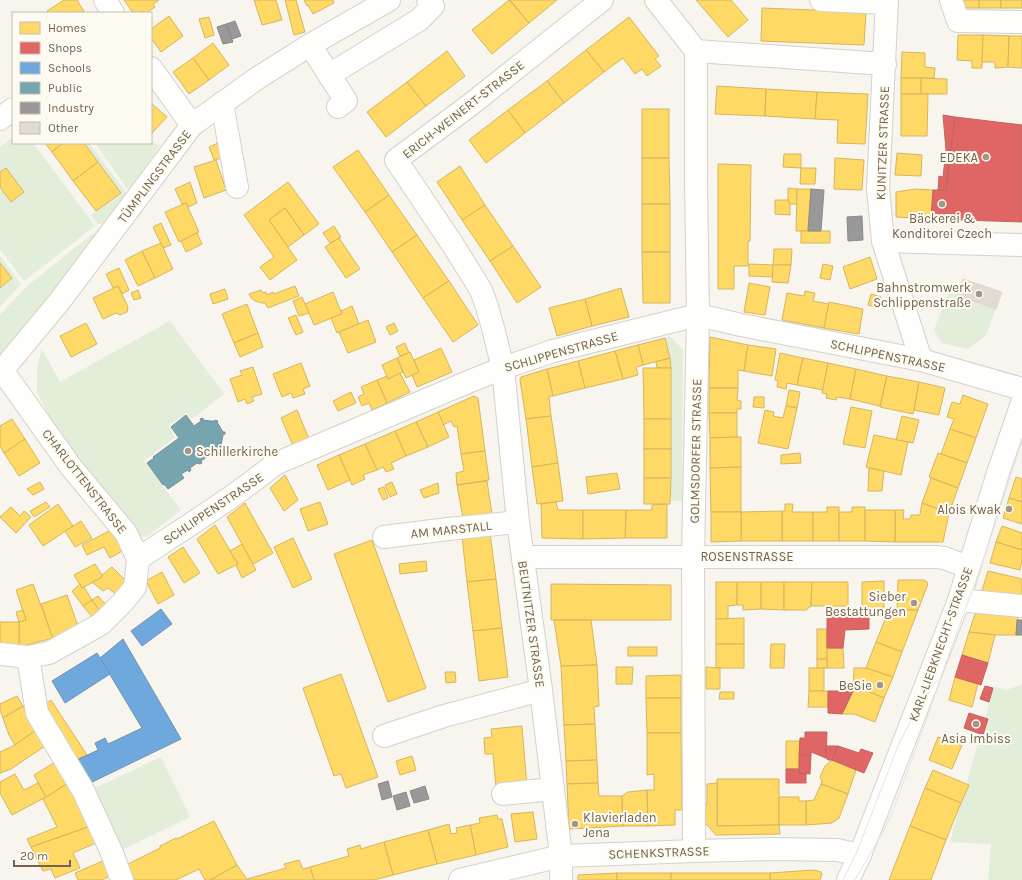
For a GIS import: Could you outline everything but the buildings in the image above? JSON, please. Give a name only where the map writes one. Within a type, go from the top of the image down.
[{"type":"street","points":[[105,0],[112,12]]},
{"type":"street","name":"TÜMPLINGSTRASSE","points":[[1,372],[59,302],[192,125],[259,76],[389,0]]},
{"type":"street","points":[[329,75],[419,20],[433,6],[428,0]]},
{"type":"street","name":"ERICH-WEINERT-STRASSE","points":[[503,368],[493,328],[481,290],[396,160],[470,105],[602,0]]},
{"type":"street","points":[[656,0],[696,51],[885,64]]},
{"type":"street","points":[[821,0],[887,1]]},
{"type":"street","points":[[951,0],[958,21],[1022,22]]},
{"type":"street","name":"KUNITZER STRASSE","points":[[887,1],[878,189],[883,241],[921,360]]},
{"type":"street","points":[[310,45],[346,101],[338,107]]},
{"type":"street","name":"GOLMSDORFER STRASSE","points":[[694,851],[694,556],[698,315],[696,51]]},
{"type":"street","points":[[152,69],[192,125]]},
{"type":"street","points":[[222,103],[237,187]]},
{"type":"street","points":[[0,120],[12,110]]},
{"type":"street","points":[[883,241],[1022,245]]},
{"type":"street","name":"SCHLIPPENSTRASSE","points":[[138,558],[254,481],[275,464],[503,368],[553,351],[698,315],[741,325],[921,360],[1022,390]]},
{"type":"street","name":"BEUTNITZER STRASSE","points":[[503,368],[518,522],[541,690],[561,856],[561,880]]},
{"type":"street","name":"CHARLOTTENSTRASSE","points":[[1,372],[71,467],[126,533],[138,558]]},
{"type":"street","name":"KARL-LIEBKNECHT-STRASSE","points":[[848,880],[860,855],[959,600],[998,473],[1022,404]]},
{"type":"street","name":"AM MARSTALL","points":[[384,537],[518,522]]},
{"type":"street","name":"ROSENSTRASSE","points":[[523,556],[936,557],[944,558],[969,567]]},
{"type":"street","points":[[0,654],[28,657],[49,653],[101,624],[135,588],[138,558]]},
{"type":"street","points":[[959,600],[1022,606]]},
{"type":"street","points":[[28,657],[36,713],[83,790],[112,853],[122,880]]},
{"type":"street","points":[[384,736],[444,716],[541,690]]},
{"type":"street","points":[[502,794],[553,789]]},
{"type":"street","name":"SCHENKSTRASSE","points":[[460,880],[561,856],[775,849],[837,850],[860,855]]},
{"type":"green space","points":[[12,138],[12,144],[34,144],[95,226],[24,281],[0,249],[0,147]]},
{"type":"green space","points":[[152,142],[160,145],[129,191],[96,144],[152,144]]},
{"type":"green space","points":[[85,144],[90,144],[127,194],[107,220],[101,224],[98,224],[91,215],[121,192]]},
{"type":"green space","points":[[96,231],[103,231],[0,357],[0,315],[27,286]]},
{"type":"green space","points":[[0,256],[21,284],[0,307],[0,288],[12,278],[0,263]]},
{"type":"green space","points":[[949,292],[996,309],[986,335],[968,349],[942,343],[934,330]]},
{"type":"green space","points":[[170,321],[224,394],[192,419],[186,413],[169,426],[175,437],[144,461],[181,510],[146,537],[134,536],[56,432],[37,391],[37,368],[42,349],[60,382]]},
{"type":"green space","points":[[669,336],[683,349],[682,501],[671,501],[670,358],[665,338]]},
{"type":"green space","points":[[1022,684],[1022,880],[988,880],[991,844],[950,842],[994,687],[1007,690]]},
{"type":"green space","points":[[161,757],[190,817],[116,853],[87,792]]},
{"type":"tram line","points":[[855,880],[892,813],[984,558],[1022,441]]},
{"type":"tram line","points":[[843,880],[856,854],[900,741],[913,717],[937,680]]},
{"type":"place","name":"EDEKA","points":[[986,157]]},
{"type":"place","name":"Bäckerei & Konditorei Czech","points":[[942,204]]},
{"type":"place","name":"Bahnstromwerk Schlippenstraße","points":[[979,294]]},
{"type":"place","name":"Schillerkirche","points":[[188,451]]},
{"type":"place","name":"Alois Kwak","points":[[1009,509]]},
{"type":"place","name":"Sieber Bestattungen","points":[[914,603]]},
{"type":"place","name":"BeSie","points":[[880,685]]},
{"type":"place","name":"Asia Imbiss","points":[[976,724]]},
{"type":"place","name":"Klavierladen Jena","points":[[575,824]]}]
